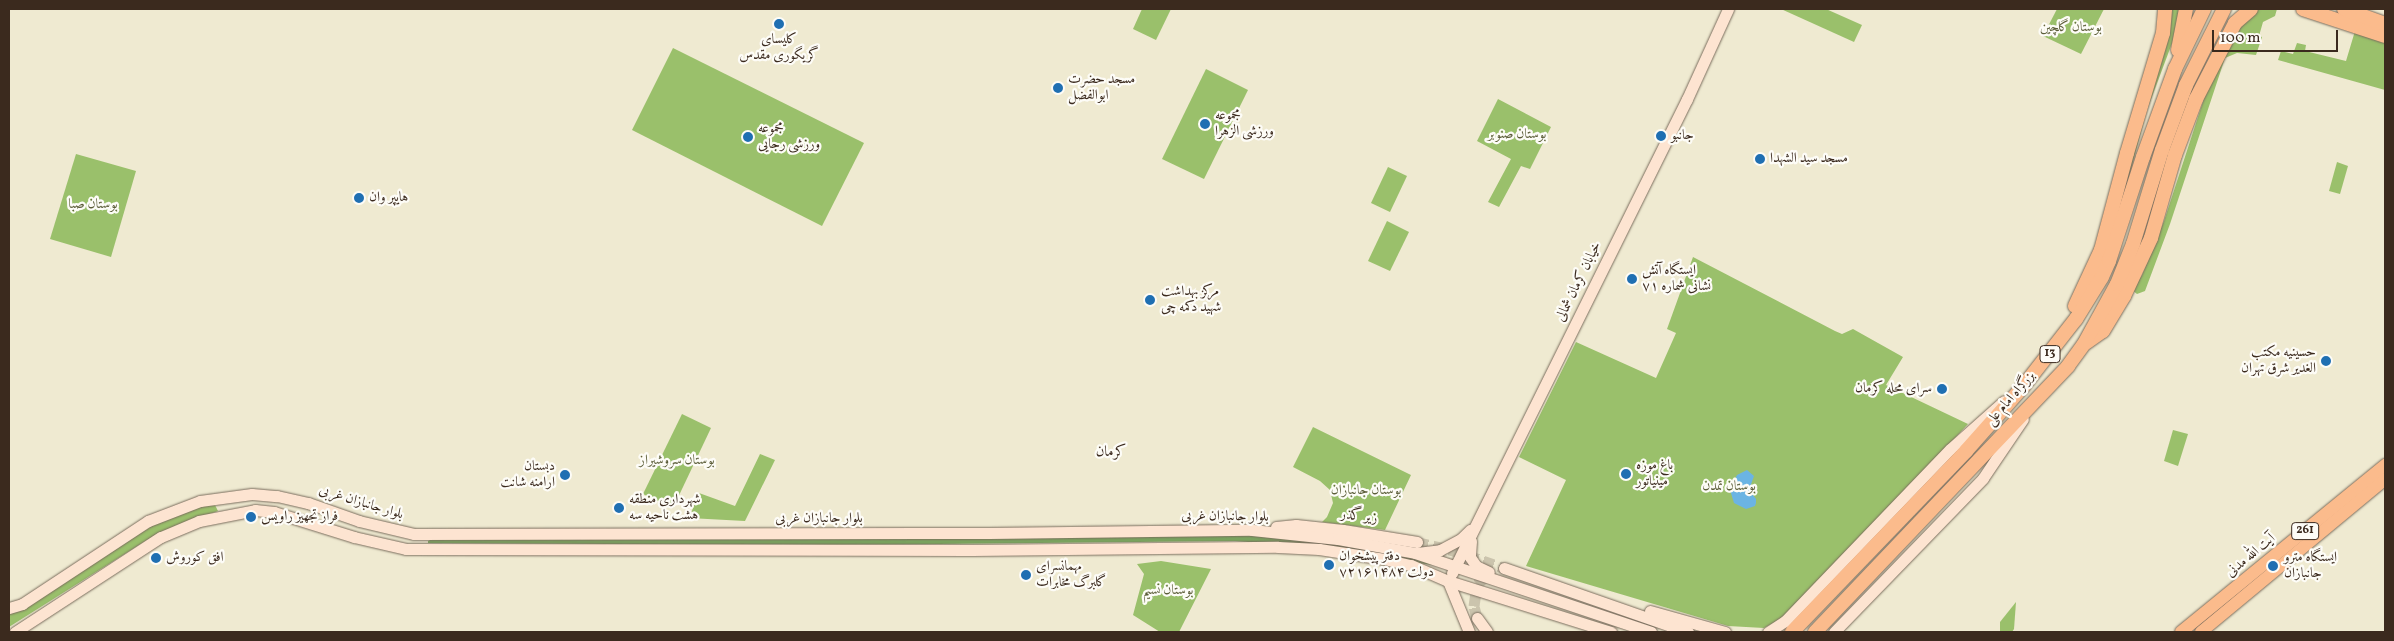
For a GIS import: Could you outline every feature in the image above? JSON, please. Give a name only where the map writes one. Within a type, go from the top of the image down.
[{"type":"highway","points":[[2065,332],[2101,250],[2136,118],[2163,33],[2166,9]]},
{"type":"highway","points":[[2175,69],[2186,9]]},
{"type":"highway","name":"بزرگراه امام علی","points":[[1788,629],[1952,465],[2022,388],[2065,332],[2102,277],[2109,262],[2143,156],[2175,69],[2204,9]]},
{"type":"highway","name":"بزرگراه امام علی","points":[[1815,632],[2068,366],[2084,344],[2117,284],[2133,244],[2162,150],[2186,85],[2224,9]]},
{"type":"highway","points":[[2084,344],[2102,331],[2124,296],[2150,238],[2180,140],[2196,99],[2235,23],[2251,9]]},
{"type":"highway","points":[[2303,9],[2385,36]]},
{"type":"highway","points":[[2335,9],[2385,36]]},
{"type":"highway","points":[[2344,9],[2385,24]]},
{"type":"main road","name":"خیابان کرمان شمالی","points":[[1448,581],[1687,99],[1728,9]]},
{"type":"main road","points":[[1834,632],[1983,478],[2010,440],[2030,406]]},
{"type":"main road","name":"آیت الله مدنی","points":[[2181,632],[2385,465]]},
{"type":"main road","name":"آیت الله مدنی","points":[[2201,632],[2385,479]]},
{"type":"main road","name":"بلوار جانبازان غربی","points":[[9,608],[22,604],[148,521],[200,501],[217,497],[252,494],[277,496],[308,503],[368,524],[414,534],[989,533],[1252,530],[1416,547],[1454,566],[1528,593],[1651,632]]},
{"type":"main road","points":[[217,497],[232,513]]},
{"type":"main road","points":[[15,632],[161,537],[198,522],[232,513],[255,510],[274,512],[354,537],[406,549],[942,551],[1278,547],[1319,549],[1384,559],[1425,570],[1448,581],[1611,632]]},
{"type":"main road","points":[[1416,547],[1440,550],[1461,539],[1476,523]]},
{"type":"main road","points":[[1476,523],[1469,554],[1476,566],[1528,593]]},
{"type":"main road","name":"زیر گذر","points":[[1252,530],[1296,525],[1385,535],[1416,547]]},
{"type":"main road","points":[[406,549],[414,534]]},
{"type":"main road","points":[[1504,568],[1688,632]]},
{"type":"main road","points":[[1448,581],[1469,632]]},
{"type":"main road","points":[[2224,597],[2240,599]]},
{"type":"main road","points":[[1614,606],[1639,609],[1725,632]]},
{"type":"main road","points":[[33,632],[36,618]]},
{"type":"main road","points":[[1477,618],[1487,632]]},
{"type":"main road","points":[[1768,632],[1788,629]]},
{"type":"green space","points":[[1142,9],[1171,9],[1156,40],[1133,29]]},
{"type":"green space","points":[[1781,9],[1826,9],[1862,25],[1854,42]]},
{"type":"green space","name":"بوستان گلچین","points":[[2057,9],[2104,9],[2081,54],[2043,36]]},
{"type":"green space","points":[[2169,9],[2182,9],[2177,30],[2147,110],[2116,224],[2087,292]]},
{"type":"green space","points":[[2256,9],[2277,9],[2275,16],[2263,22],[2259,36],[2262,37],[2256,55],[2237,53],[2225,58],[2170,224],[2145,291],[2137,294],[2132,290],[2142,275],[2164,221],[2213,71],[2240,22]]},
{"type":"green space","points":[[2355,31],[2385,41],[2385,90],[2278,60],[2281,51],[2293,54],[2297,43],[2306,45],[2305,51],[2346,61]]},
{"type":"green space","name":"مجموعه ورزشی رجایی","points":[[673,48],[864,143],[822,226],[632,130]]},
{"type":"green space","name":"مجموعه ورزشی الزهرا","points":[[1206,69],[1248,90],[1204,179],[1162,159]]},
{"type":"green space","name":"بوستان صنوبر","points":[[1498,99],[1551,127],[1530,169],[1521,166],[1499,207],[1488,202],[1511,159],[1477,141]]},
{"type":"green space","name":"بوستان صبا","points":[[76,154],[136,171],[111,257],[50,239]]},
{"type":"green space","points":[[2337,162],[2348,166],[2340,194],[2329,191]]},
{"type":"green space","points":[[1388,167],[1407,176],[1390,212],[1371,203]]},
{"type":"green space","points":[[1387,221],[1409,232],[1390,271],[1368,261]]},
{"type":"green space","name":"بوستان تمدن","points":[[1693,257],[1835,331],[1842,334],[1853,329],[1903,357],[1886,385],[1968,424],[1828,574],[1784,617],[1764,628],[1728,626],[1526,566],[1566,480],[1519,457],[1576,342],[1656,378],[1676,333],[1667,329]]},
{"type":"green space","name":"بوستان سروشیراز","points":[[682,414],[711,428],[673,508],[643,494]]},
{"type":"green space","name":"بوستان جانبازان","points":[[1313,427],[1411,475],[1385,530],[1322,522],[1327,517],[1333,503],[1330,490],[1320,481],[1293,467]]},
{"type":"green space","points":[[2173,430],[2188,434],[2178,466],[2164,461]]},
{"type":"green space","points":[[760,454],[775,460],[745,521],[689,518],[699,493],[735,506]]},
{"type":"green space","points":[[214,503],[218,511],[158,533],[9,627],[9,612],[79,572],[152,526]]},
{"type":"green space","points":[[1235,534],[1362,547],[1432,562],[1433,565],[1300,546],[1235,541],[834,545],[428,543],[428,541],[434,538],[834,539]]},
{"type":"green space","name":"بوستان نسیم","points":[[1161,561],[1211,569],[1179,632],[1160,632],[1133,615],[1144,574],[1137,564]]},
{"type":"green space","points":[[2016,602],[2014,629],[2012,632],[2000,632],[2000,622]]},
{"type":"water","points":[[1747,470],[1754,476],[1749,490],[1756,499],[1756,503],[1755,506],[1746,509],[1734,503],[1730,490],[1737,475]]},
{"type":"tunnel","points":[[1417,542],[1452,550],[1504,568]]},
{"type":"tunnel","points":[[1477,618],[1474,606],[1477,584],[1490,573]]},
{"type":"place","name":"کلیسای گریگوری مقدس","points":[[779,24]]},
{"type":"place","name":"مسجد حضرت ابوالفضل","points":[[1058,88]]},
{"type":"place","name":"مجموعه ورزشی الزهرا","points":[[1205,124]]},
{"type":"place","name":"جانبو","points":[[1661,136]]},
{"type":"place","name":"مجموعه ورزشی رجایی","points":[[748,137]]},
{"type":"place","name":"مسجد سید الشهدا","points":[[1760,159]]},
{"type":"place","name":"هایپر وان","points":[[359,198]]},
{"type":"place","name":"ایستگاه آتش نشانی شماره ۷۱","points":[[1632,279]]},
{"type":"place","name":"مرکز بهداشت شهید دکمه چی","points":[[1150,300]]},
{"type":"place","name":"حسینیه مکتب الغدیر شرق تهران","points":[[2326,361]]},
{"type":"place","name":"سرای محله کرمان","points":[[1942,389]]},
{"type":"place","name":"باغ موزه مینیاتور","points":[[1626,474]]},
{"type":"place","name":"دبستان ارامنه شانت","points":[[565,475]]},
{"type":"place","name":"شهرداری منطقه هشت ناحیه سه","points":[[619,508]]},
{"type":"place","name":"فراز تجهیز راویس","points":[[251,517]]},
{"type":"place","name":"افق کوروش","points":[[156,558]]},
{"type":"place","name":"دفتر پیشخوان دولت ۷۲۱۶۱۴۸۴","points":[[1329,565]]},
{"type":"place","name":"ایستگاه مترو جانبازان","points":[[2273,566]]},
{"type":"place","name":"مهمانسرای گلبرگ مخابرات","points":[[1026,575]]},
{"type":"district","name":"کرمان","points":[[1111,453]]}]
